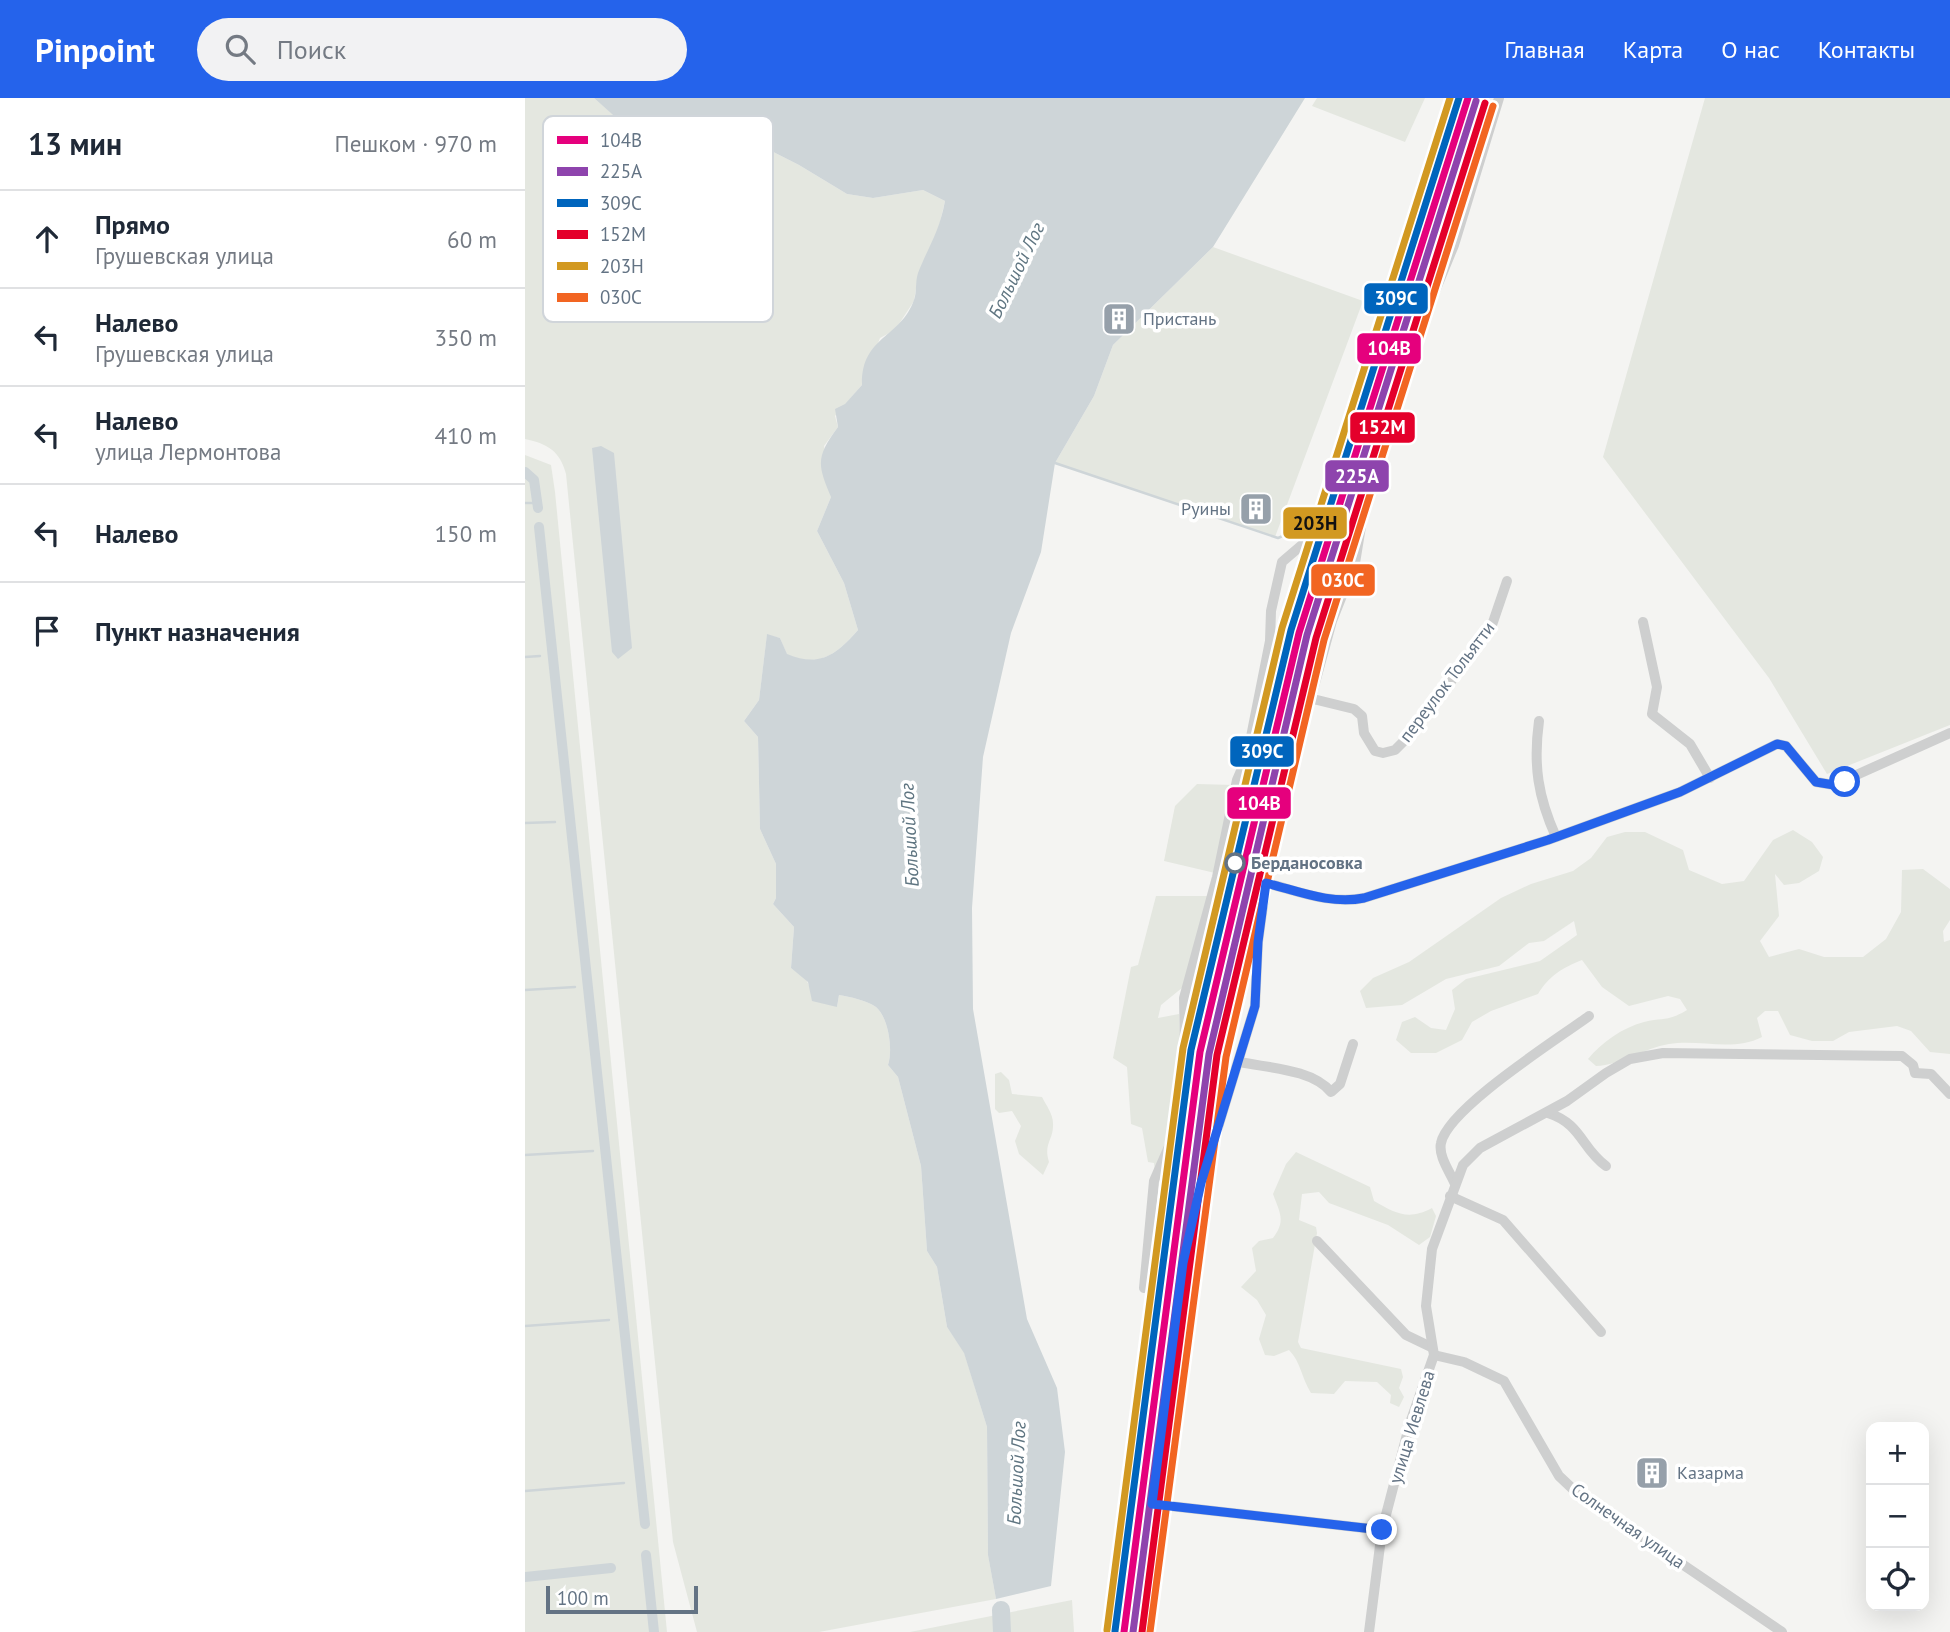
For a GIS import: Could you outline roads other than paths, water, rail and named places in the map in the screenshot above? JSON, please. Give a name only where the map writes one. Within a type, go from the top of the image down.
[{"type":"street","points":[[1148,1632],[1142,1596],[1183,1263],[1201,1183],[1255,1006],[1258,942],[1266,883],[1309,698],[1332,621],[1355,563],[1368,484],[1415,340],[1454,245],[1499,98]]},
{"type":"street","points":[[1144,1287],[1154,1181],[1171,1142],[1185,1051],[1184,998],[1217,877],[1237,780],[1247,757],[1270,641],[1271,611],[1282,562],[1310,538]]},
{"type":"street","points":[[1337,547],[1357,544]]},
{"type":"street","name":"переулок Тольятти","points":[[1309,698],[1354,709],[1362,716],[1364,733],[1375,751],[1383,753],[1395,750],[1412,733],[1491,628],[1507,581]]},
{"type":"street","points":[[1643,622],[1657,687],[1652,714],[1690,744],[1710,778]]},
{"type":"street","points":[[1539,721],[1537,780],[1541,802],[1556,837]]},
{"type":"street","points":[[1266,883],[1349,901],[1556,837],[1710,778],[1777,744],[1786,746],[1816,782],[1834,785],[1950,733]]},
{"type":"street","points":[[1455,1184],[1442,1157],[1440,1145],[1444,1135],[1467,1109],[1502,1079],[1589,1016]]},
{"type":"street","points":[[1240,1062],[1305,1076],[1324,1084],[1331,1092],[1340,1084],[1353,1044]]},
{"type":"street","name":"улица Иевлева","points":[[1369,1632],[1382,1530],[1432,1351],[1426,1306],[1432,1249],[1463,1165],[1480,1148],[1548,1113],[1630,1059],[1663,1053],[1902,1056],[1913,1065],[1915,1073],[1931,1074],[1950,1094]]},
{"type":"street","points":[[1548,1113],[1572,1124],[1594,1157],[1606,1166]]},
{"type":"street","points":[[1450,1196],[1503,1220],[1601,1332]]},
{"type":"street","name":"Солнечная улица","points":[[1317,1241],[1406,1335],[1432,1351],[1464,1362],[1504,1381],[1559,1476],[1576,1492],[1782,1632]]},
{"type":"street","points":[[1152,1504],[1382,1530]]},
{"type":"water","points":[[594,98],[1305,98],[1213,247],[1113,345],[1094,396],[1055,463],[1041,552],[1011,633],[983,757],[972,908],[973,1009],[1027,1319],[1057,1388],[1065,1452],[1051,1586],[996,1599],[988,1555],[987,1427],[964,1353],[947,1327],[937,1267],[927,1251],[921,1166],[898,1077],[888,1065],[890,1043],[887,1026],[876,1007],[863,1001],[839,995],[837,1007],[812,1001],[808,982],[791,968],[794,927],[773,904],[776,898],[776,864],[760,829],[758,737],[744,721],[759,700],[767,634],[780,638],[787,654],[809,660],[835,652],[858,630],[844,583],[817,531],[831,497],[821,468],[822,454],[838,427],[835,409],[845,404],[862,385],[863,369],[874,347],[908,313],[914,300],[918,273],[937,230],[945,201],[923,190],[873,198],[847,194],[773,152],[773,116],[614,116]]},
{"type":"water","points":[[601,446],[614,453],[632,648],[618,659],[612,652],[592,448]]},
{"type":"waterway","points":[[1055,463],[1278,538],[1299,529],[1311,535]]},
{"type":"waterway","points":[[525,472],[534,480],[538,508]]},
{"type":"waterway","points":[[525,503],[537,503]]},
{"type":"waterway","points":[[539,527],[645,1524]]},
{"type":"waterway","points":[[525,657],[540,656]]},
{"type":"waterway","points":[[525,823],[555,822]]},
{"type":"waterway","points":[[525,990],[575,987]]},
{"type":"waterway","points":[[525,1155],[593,1151]]},
{"type":"waterway","points":[[525,1326],[609,1320]]},
{"type":"waterway","points":[[525,1491],[624,1483]]},
{"type":"waterway","points":[[646,1555],[654,1632]]},
{"type":"waterway","points":[[525,1577],[611,1568]]},
{"type":"waterway","name":"Большой Лог","points":[[1001,1610],[1002,1632]]},
{"type":"tunnel","points":[[1310,538],[1337,547]]},
{"type":"place","name":"Пристань","points":[[1119,319]]},
{"type":"place","name":"Руины","points":[[1256,509]]},
{"type":"place","name":"Берданосовка","points":[[1235,863]]},
{"type":"place","name":"Казарма","points":[[1652,1473]]}]
